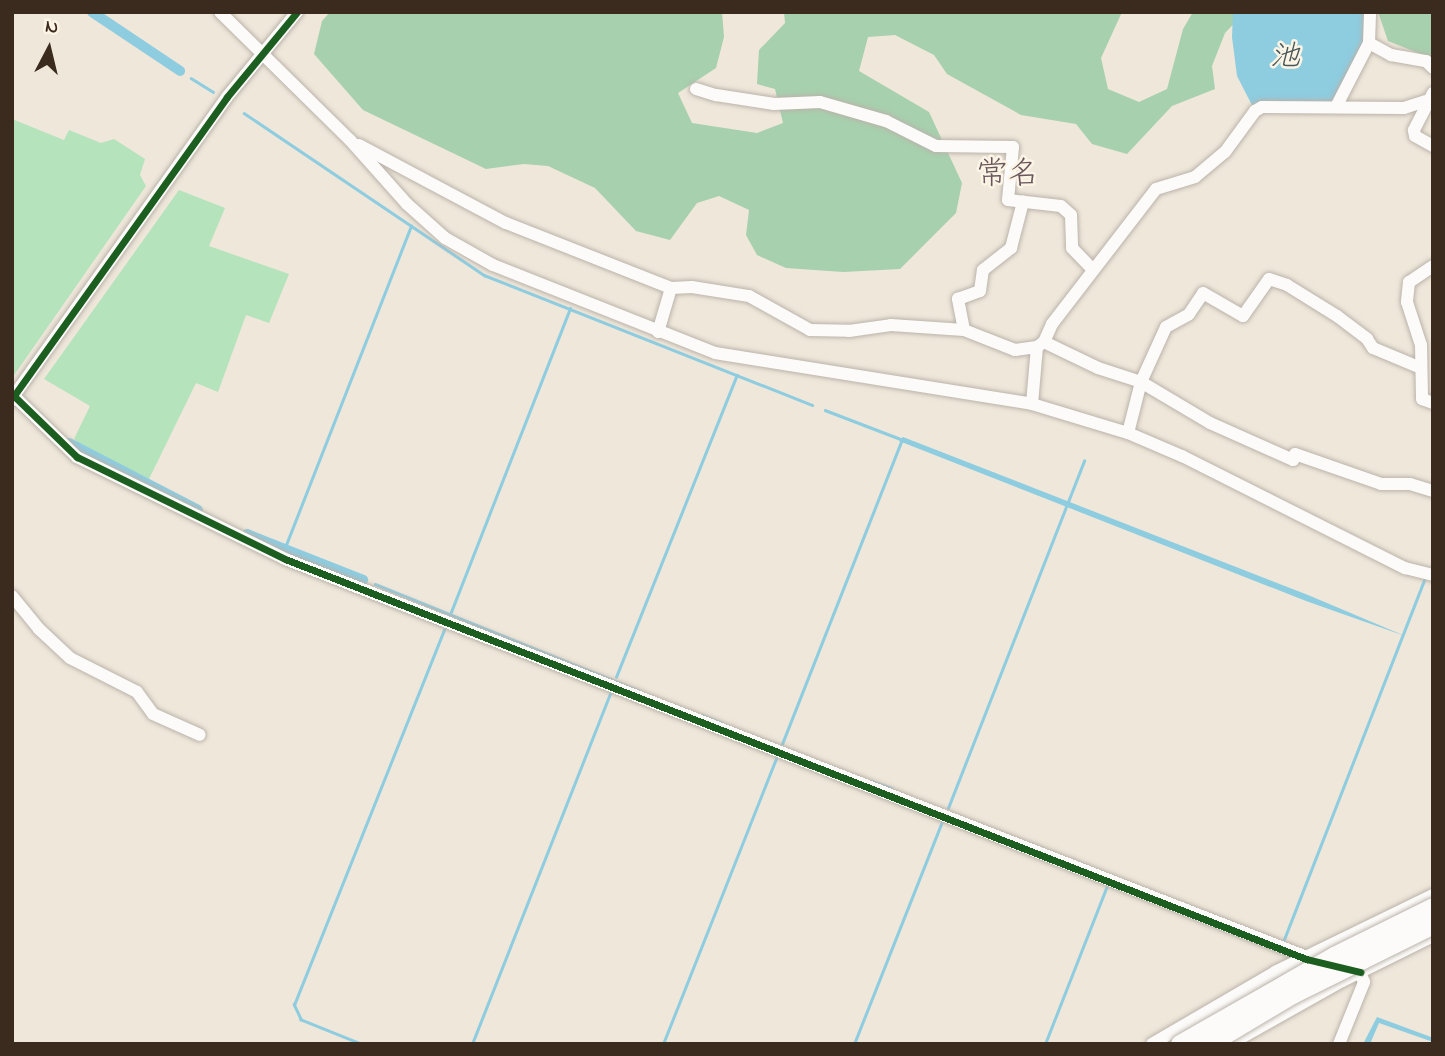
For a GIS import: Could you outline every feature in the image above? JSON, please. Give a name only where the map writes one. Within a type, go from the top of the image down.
[{"type":"highway","points":[[1180,1044],[1334,956],[1433,907]]},
{"type":"highway","points":[[1208,1044],[1293,994],[1433,924]]},
{"type":"street","points":[[220,12],[349,140],[407,204],[445,238],[493,265],[715,353],[1032,404],[1128,433],[1182,456],[1405,568],[1430,575],[1433,561]]},
{"type":"street","points":[[297,12],[204,129],[13,396],[77,457],[285,559],[1306,959],[1360,972]]},
{"type":"street","points":[[1337,105],[1369,43],[1370,12]]},
{"type":"street","points":[[1369,43],[1391,55],[1426,61],[1433,68]]},
{"type":"street","points":[[696,89],[716,95],[774,104],[820,102],[886,121],[936,146],[1013,147],[1007,201],[1061,206],[1071,215],[1072,248],[1092,269]]},
{"type":"street","points":[[1032,404],[1040,344],[1092,269],[1105,258],[1156,189],[1195,177],[1225,152],[1255,111],[1262,107],[1337,105],[1404,108],[1429,97]]},
{"type":"street","points":[[1429,97],[1414,130],[1415,136],[1433,146]]},
{"type":"street","points":[[349,140],[506,223],[671,288],[692,287],[749,296],[810,330],[849,331],[891,325],[964,330],[1015,350],[1040,344],[1141,382],[1210,423],[1293,460],[1295,454],[1381,484],[1410,484],[1433,491]]},
{"type":"street","points":[[964,330],[958,299],[980,291],[983,270],[1011,248],[1023,202]]},
{"type":"street","points":[[1433,265],[1409,282],[1407,302],[1421,345],[1422,400],[1433,403]]},
{"type":"street","points":[[1128,433],[1141,382],[1166,327],[1189,314],[1203,293],[1243,316],[1269,279],[1287,285],[1337,316],[1367,339],[1373,348],[1422,368]]},
{"type":"street","points":[[658,332],[671,288]]},
{"type":"street","points":[[12,596],[38,629],[70,659],[137,692],[153,715],[200,735]]},
{"type":"street","points":[[1152,1044],[1275,972],[1433,895]]},
{"type":"street","points":[[1230,1044],[1360,972],[1433,936]]},
{"type":"street","points":[[1339,1044],[1364,982],[1360,972]]},
{"type":"green space","points":[[330,12],[722,12],[724,37],[716,68],[678,93],[692,123],[757,133],[783,123],[775,89],[757,84],[759,50],[785,23],[784,12],[1122,12],[1101,58],[1108,89],[1139,102],[1167,89],[1183,29],[1193,12],[1245,12],[1225,33],[1212,66],[1215,89],[1172,106],[1127,154],[1092,144],[1076,124],[1021,115],[947,74],[934,55],[895,35],[868,37],[859,71],[929,112],[962,183],[956,213],[900,269],[843,272],[786,268],[757,255],[746,235],[749,210],[719,196],[697,203],[670,240],[636,231],[595,188],[548,166],[524,164],[486,169],[363,110],[314,54],[322,21]]},
{"type":"green space","points":[[1378,12],[1433,12],[1433,59],[1388,41]]},
{"type":"green space","points":[[12,119],[64,140],[69,130],[101,143],[114,139],[145,159],[140,175],[146,186],[12,378]]},
{"type":"green space","points":[[179,190],[225,208],[209,246],[289,274],[269,323],[246,315],[218,392],[196,383],[149,479],[80,445],[74,439],[90,406],[44,379]]},
{"type":"water","name":"池","points":[[1233,12],[1367,12],[1367,42],[1336,103],[1254,109],[1237,76],[1232,37]]},
{"type":"water","points":[[903,437],[1308,595],[1405,636],[1306,601],[899,441]]},
{"type":"water","points":[[1377,1017],[1431,1037],[1433,1031],[1433,1042],[1379,1023],[1370,1044],[1363,1044]]},
{"type":"waterway","points":[[92,12],[180,71]]},
{"type":"waterway","points":[[191,78],[213,92]]},
{"type":"waterway","points":[[244,113],[484,275],[812,405]]},
{"type":"waterway","points":[[284,550],[411,226]]},
{"type":"waterway","points":[[451,612],[570,308]]},
{"type":"waterway","points":[[616,677],[737,375]]},
{"type":"waterway","points":[[825,410],[903,440]]},
{"type":"waterway","points":[[782,744],[902,440]]},
{"type":"waterway","points":[[69,443],[198,510]]},
{"type":"waterway","points":[[948,808],[1084,461]]},
{"type":"waterway","points":[[247,534],[363,580]]},
{"type":"waterway","points":[[1283,942],[1424,580]]},
{"type":"waterway","points":[[375,584],[638,690]]},
{"type":"waterway","points":[[361,1044],[301,1020],[294,1005],[446,625]]},
{"type":"waterway","points":[[472,1044],[611,692]]},
{"type":"waterway","points":[[702,715],[722,723]]},
{"type":"waterway","points":[[663,1044],[776,758]]},
{"type":"waterway","points":[[871,781],[891,788]]},
{"type":"waterway","points":[[854,1044],[942,822]]},
{"type":"waterway","points":[[1045,1044],[1106,888]]},
{"type":"cycle path","points":[[297,12],[227,97],[14,396],[77,457],[285,559],[1306,959],[1360,972]]},
{"type":"district","name":"常名","points":[[1008,176]]}]
